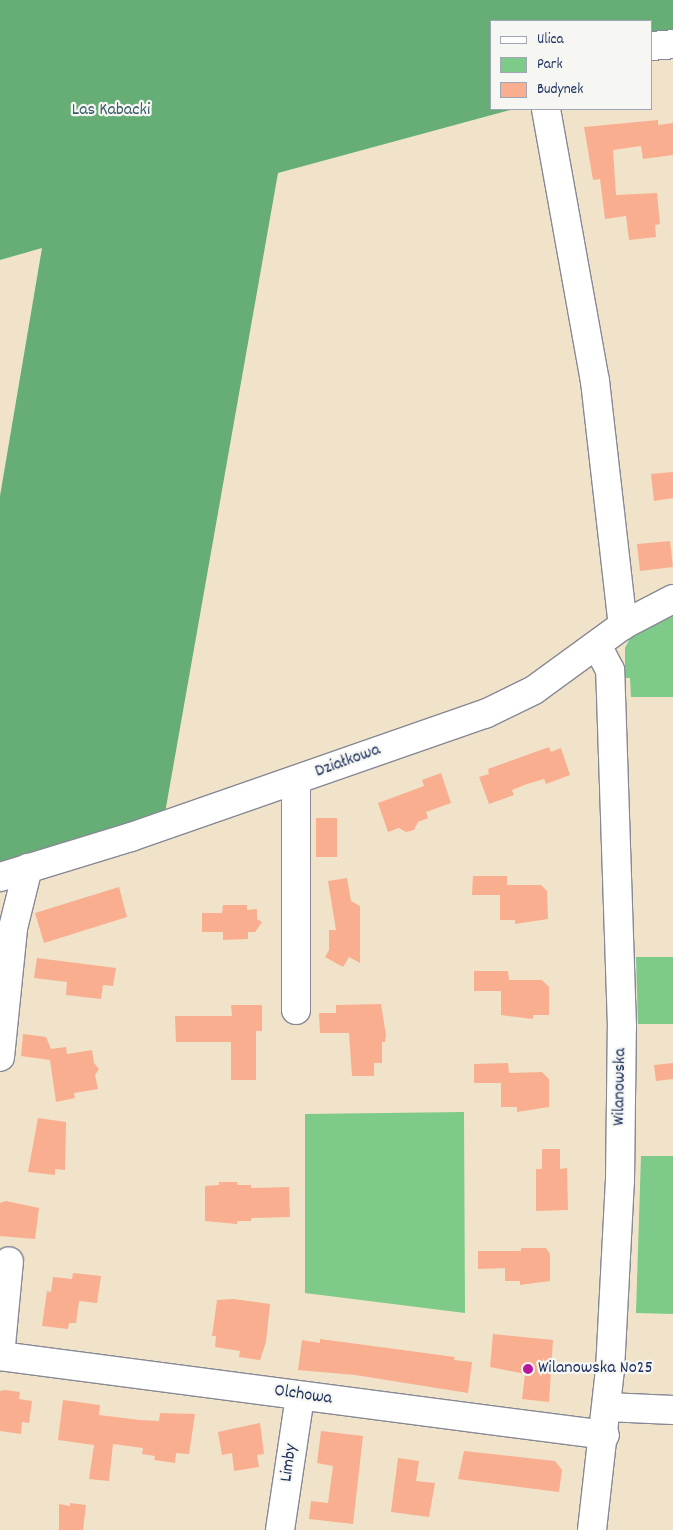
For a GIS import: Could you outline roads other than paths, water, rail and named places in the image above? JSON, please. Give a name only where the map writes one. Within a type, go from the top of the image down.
[{"type":"street","points":[[653,46],[673,44]]},
{"type":"street","points":[[546,110],[594,381],[623,625]]},
{"type":"street","name":"Działkowa","points":[[0,877],[131,838],[492,711],[534,690],[597,646],[623,625],[673,599]]},
{"type":"street","name":"Wilanowska","points":[[592,1530],[607,1406],[620,1180],[622,1027],[610,670],[597,646]]},
{"type":"street","points":[[296,781],[296,1010]]},
{"type":"street","points":[[0,1058],[13,928],[28,868]]},
{"type":"street","points":[[0,1356],[10,1261]]},
{"type":"street","name":"Olchowa","points":[[0,1356],[605,1435]]},
{"type":"street","name":"Limby","points":[[280,1530],[300,1396]]},
{"type":"street","points":[[607,1406],[673,1410]]},
{"type":"place","name":"Wilanowska No25","points":[[528,1369]]},
{"type":"park label","name":"Las Kabacki","points":[[111,111]]}]
